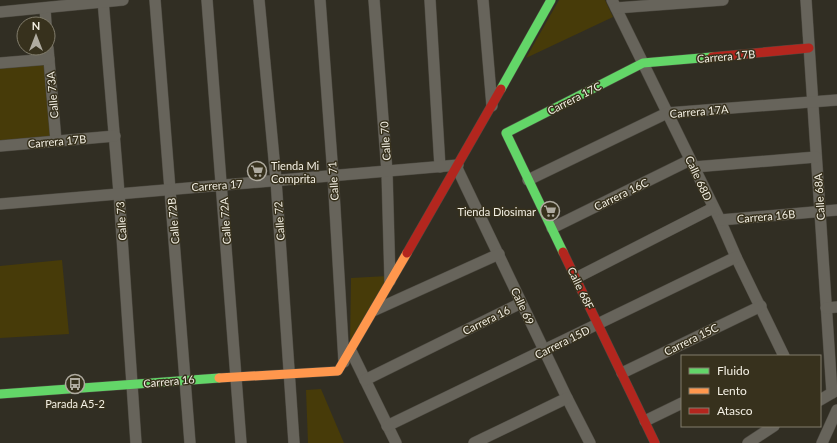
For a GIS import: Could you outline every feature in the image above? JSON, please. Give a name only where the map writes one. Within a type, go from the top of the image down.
[{"type":"street","points":[[0,12],[123,0]]},
{"type":"street","name":"Calle 72B","points":[[155,0],[190,443]]},
{"type":"street","name":"Calle 72A","points":[[207,0],[241,443]]},
{"type":"street","name":"Calle 72","points":[[259,0],[276,180],[294,443]]},
{"type":"street","name":"Calle 71","points":[[320,0],[333,175],[341,367]]},
{"type":"street","name":"Calle 70","points":[[374,0],[387,172],[390,283]]},
{"type":"street","points":[[430,0],[440,167]]},
{"type":"street","points":[[483,0],[492,106]]},
{"type":"street","points":[[341,367],[492,106],[551,0]]},
{"type":"street","points":[[614,4],[723,0]]},
{"type":"street","name":"Calle 68A","points":[[806,0],[820,212],[832,307],[834,392]]},
{"type":"street","name":"Calle 73","points":[[103,1],[115,136],[136,443]]},
{"type":"street","name":"Calle 68D","points":[[614,4],[720,220],[736,257],[761,306],[782,355]]},
{"type":"street","points":[[45,8],[46,16]]},
{"type":"street","name":"Carrera 17B","points":[[643,63],[809,48]]},
{"type":"street","points":[[0,63],[34,56]]},
{"type":"street","name":"Calle 73A","points":[[48,56],[56,141]]},
{"type":"street","name":"Carrera 17C","points":[[506,133],[643,63]]},
{"type":"street","name":"Carrera 17A","points":[[528,180],[667,113],[837,100]]},
{"type":"street","name":"Calle 68F","points":[[506,133],[655,443]]},
{"type":"street","name":"Carrera 17B","points":[[0,146],[115,136]]},
{"type":"street","name":"Carrera 16C","points":[[552,228],[692,164],[816,157]]},
{"type":"street","name":"Carrera 17","points":[[0,204],[170,188],[457,166]]},
{"type":"street","name":"Calle 69","points":[[457,166],[544,351],[590,443]]},
{"type":"street","points":[[576,278],[713,208]]},
{"type":"street","name":"Carrera 16B","points":[[720,220],[837,210]]},
{"type":"street","points":[[375,310],[499,254]]},
{"type":"street","name":"Carrera 15D","points":[[387,426],[736,257]]},
{"type":"street","name":"Carrera 16","points":[[365,380],[521,302]]},
{"type":"street","name":"Carrera 15C","points":[[622,373],[761,306]]},
{"type":"street","points":[[351,351],[396,443]]},
{"type":"street","name":"Carrera 16","points":[[0,394],[235,376],[290,374],[341,367]]},
{"type":"street","points":[[821,399],[834,392]]},
{"type":"street","points":[[474,443],[567,398]]},
{"type":"street","points":[[645,421],[681,403]]},
{"type":"street","points":[[822,443],[837,410]]},
{"type":"street","points":[[748,443],[772,427]]},
{"type":"shaded area","points":[[559,0],[605,0],[613,17],[526,58]]},
{"type":"shaded area","points":[[46,63],[52,138],[0,142],[0,67]]},
{"type":"shaded area","points":[[62,260],[69,334],[0,338],[0,266]]},
{"type":"shaded area","points":[[388,276],[350,346],[351,278]]},
{"type":"shaded area","points":[[321,389],[344,443],[308,443],[306,390]]},
{"type":"traffic: fast","points":[[501,89],[551,0]]},
{"type":"traffic: fast","points":[[563,252],[506,133],[643,63],[712,57]]},
{"type":"traffic: fast","points":[[0,394],[219,378]]},
{"type":"traffic: slow","points":[[219,378],[338,371],[407,253]]},
{"type":"traffic: jam","points":[[712,57],[809,48]]},
{"type":"traffic: jam","points":[[407,253],[501,89]]},
{"type":"traffic: jam","points":[[563,252],[655,443]]},
{"type":"place","name":"Tienda Mi Comprita","points":[[257,171]]},
{"type":"place","name":"Tienda Diosimar","points":[[550,211]]},
{"type":"place","name":"Parada A5-2","points":[[75,384]]}]
